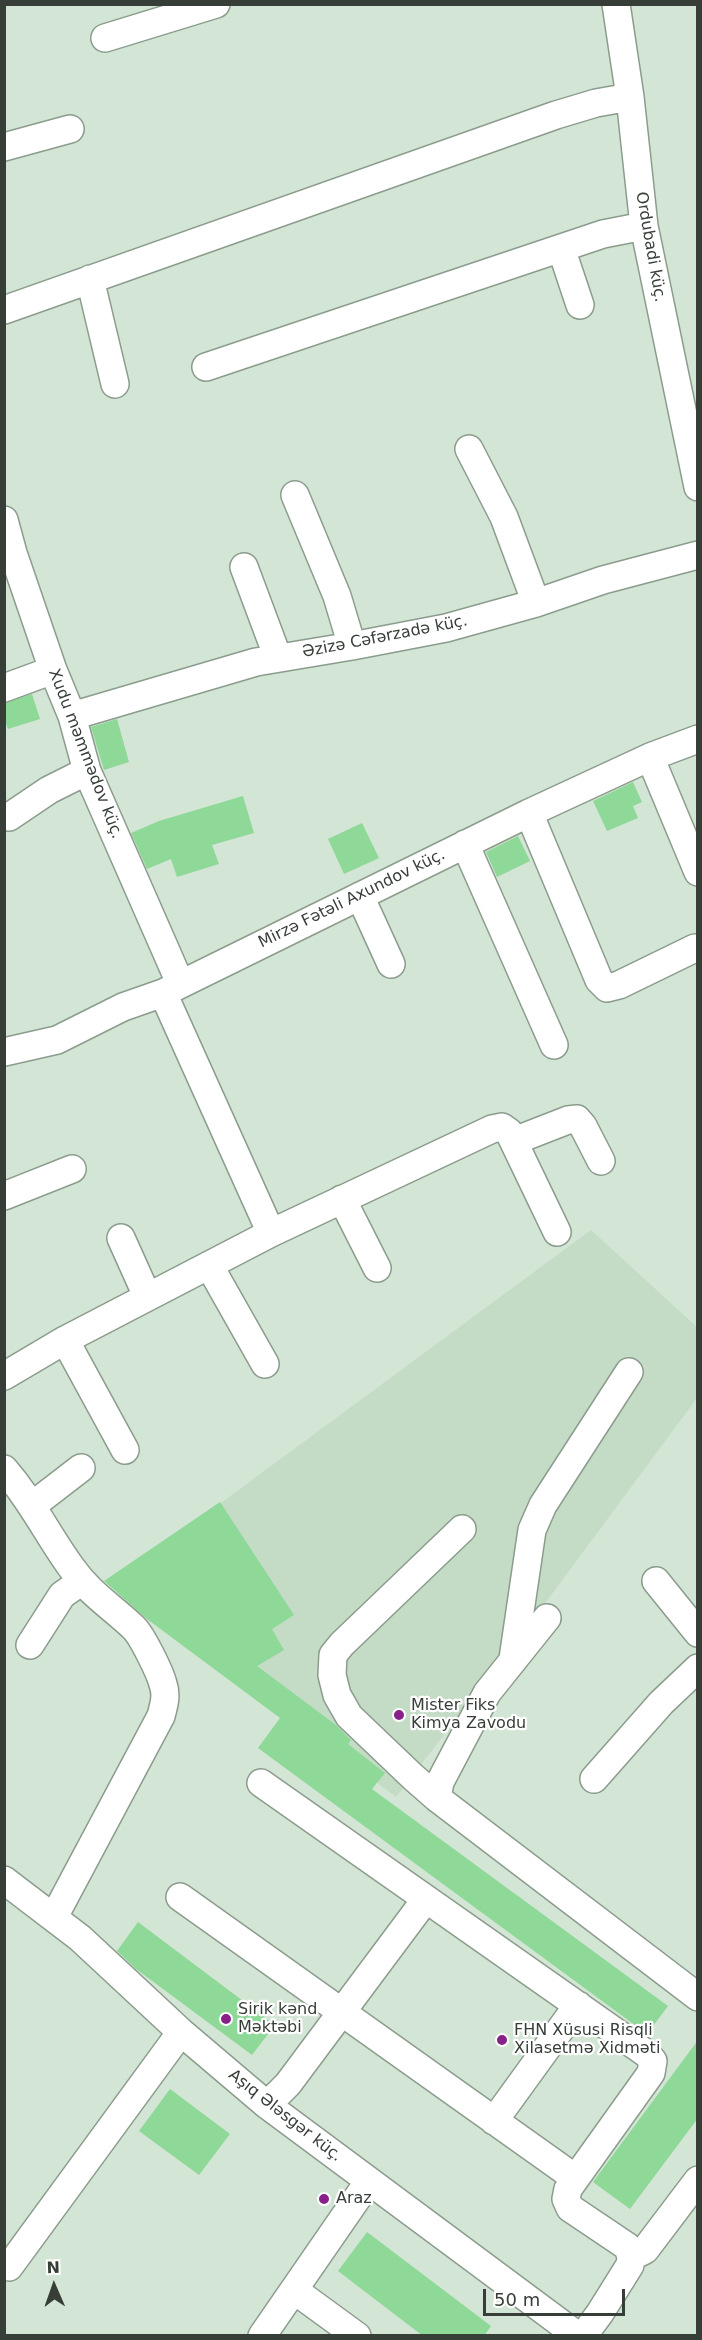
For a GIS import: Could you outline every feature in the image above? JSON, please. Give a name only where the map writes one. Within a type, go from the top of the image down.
[{"type":"street","points":[[105,38],[216,4]]},
{"type":"street","name":"Ordubadi küç.","points":[[616,4],[630,98],[644,226],[698,487]]},
{"type":"street","points":[[4,310],[555,115],[596,103],[630,98]]},
{"type":"street","points":[[4,147],[70,129]]},
{"type":"street","points":[[206,367],[610,232],[644,226]]},
{"type":"street","points":[[561,248],[580,305]]},
{"type":"street","points":[[90,279],[115,384]]},
{"type":"street","points":[[469,449],[504,517],[536,603]]},
{"type":"street","points":[[295,495],[337,596],[352,646]]},
{"type":"street","name":"Xudu məmmədov küç.","points":[[4,520],[53,670],[72,716],[87,771],[271,1233]]},
{"type":"street","name":"Əzizə Cəfərzadə küç.","points":[[72,716],[256,662],[426,633],[536,603],[603,580],[698,555]]},
{"type":"street","points":[[244,567],[278,658]]},
{"type":"street","points":[[4,688],[53,670]]},
{"type":"street","name":"Mirzə Fətəli Axundov küç.","points":[[4,1052],[57,1040],[123,1007],[172,988],[529,813],[650,757],[698,739]]},
{"type":"street","points":[[650,757],[698,872]]},
{"type":"street","points":[[9,817],[49,790],[87,771]]},
{"type":"street","points":[[529,813],[599,980],[607,988],[619,985],[695,948]]},
{"type":"street","points":[[465,844],[554,1045]]},
{"type":"street","points":[[360,896],[392,964]]},
{"type":"street","points":[[514,1141],[568,1120],[577,1119],[601,1161]]},
{"type":"street","points":[[4,1376],[147,1296],[271,1233],[492,1129],[502,1127],[509,1132],[557,1232]]},
{"type":"street","points":[[4,1196],[72,1169]]},
{"type":"street","points":[[342,1199],[377,1268]]},
{"type":"street","points":[[121,1238],[147,1296]]},
{"type":"street","points":[[209,1265],[265,1364]]},
{"type":"street","points":[[65,1340],[125,1450]]},
{"type":"street","points":[[513,1659],[532,1530],[543,1505],[629,1372]]},
{"type":"street","points":[[4,1468],[33,1505],[70,1566],[82,1581],[141,1636],[164,1684],[165,1699],[161,1716],[54,1917]]},
{"type":"street","points":[[33,1505],[81,1468]]},
{"type":"street","points":[[462,1529],[333,1655],[332,1675],[337,1695],[349,1716],[413,1777],[698,1997]]},
{"type":"street","points":[[30,1645],[62,1595],[82,1581]]},
{"type":"street","points":[[657,1581],[698,1633]]},
{"type":"street","points":[[437,1797],[440,1782],[487,1693],[547,1618]]},
{"type":"street","points":[[594,1779],[661,1703],[698,1668]]},
{"type":"street","points":[[261,1783],[578,2005],[647,2054],[653,2061],[651,2073],[568,2188],[566,2199],[570,2208],[628,2247],[631,2257],[630,2265],[583,2336]]},
{"type":"street","name":"Aşıq Ələsgər küç.","points":[[4,1880],[54,1917],[101,1957],[181,2032],[267,2105],[578,2336]]},
{"type":"street","points":[[180,1897],[575,2178]]},
{"type":"street","points":[[267,2105],[288,2084],[340,2011],[426,1899]]},
{"type":"street","points":[[494,2121],[578,2005]]},
{"type":"street","points":[[9,2267],[181,2032]]},
{"type":"street","points":[[631,2257],[645,2250],[698,2180]]},
{"type":"street","points":[[262,2336],[369,2181]]},
{"type":"street","points":[[294,2290],[357,2336]]},
{"type":"shaded area","name":"Mister Fiks Kimya Zavodu","points":[[591,1230],[697,1327],[697,1398],[532,1621],[396,1797],[111,1584]]},
{"type":"building","points":[[32,694],[40,719],[8,729],[4,718],[4,703]]},
{"type":"building","points":[[117,719],[129,762],[104,770],[91,727]]},
{"type":"building","points":[[633,782],[642,802],[633,806],[638,818],[607,831],[593,801]]},
{"type":"building","points":[[243,796],[254,833],[212,845],[219,864],[177,877],[171,859],[147,869],[131,833],[159,821]]},
{"type":"building","points":[[362,823],[379,858],[344,874],[328,839]]},
{"type":"building","points":[[518,836],[530,861],[497,877],[486,852]]},
{"type":"building","points":[[220,1502],[294,1615],[272,1629],[284,1650],[257,1666],[336,1725],[351,1740],[348,1744],[385,1773],[372,1789],[668,2006],[647,2034],[258,1748],[280,1718],[147,1619],[104,1581]]},
{"type":"building","points":[[138,1922],[275,2025],[252,2055],[136,1969],[117,1951]]},
{"type":"building","points":[[698,2040],[698,2118],[630,2209],[593,2182]]},
{"type":"building","points":[[170,2089],[230,2134],[199,2175],[139,2131]]},
{"type":"building","points":[[367,2232],[491,2326],[484,2336],[423,2336],[338,2271]]},
{"type":"place","name":"Mister Fiks Kimya Zavodu","points":[[399,1715]]},
{"type":"place","name":"Sirik kənd Məktəbi","points":[[226,2019]]},
{"type":"place","name":"FHN Xüsusi Risqli Xilasetmə Xidməti","points":[[502,2040]]},
{"type":"place","name":"Araz","points":[[324,2199]]}]
